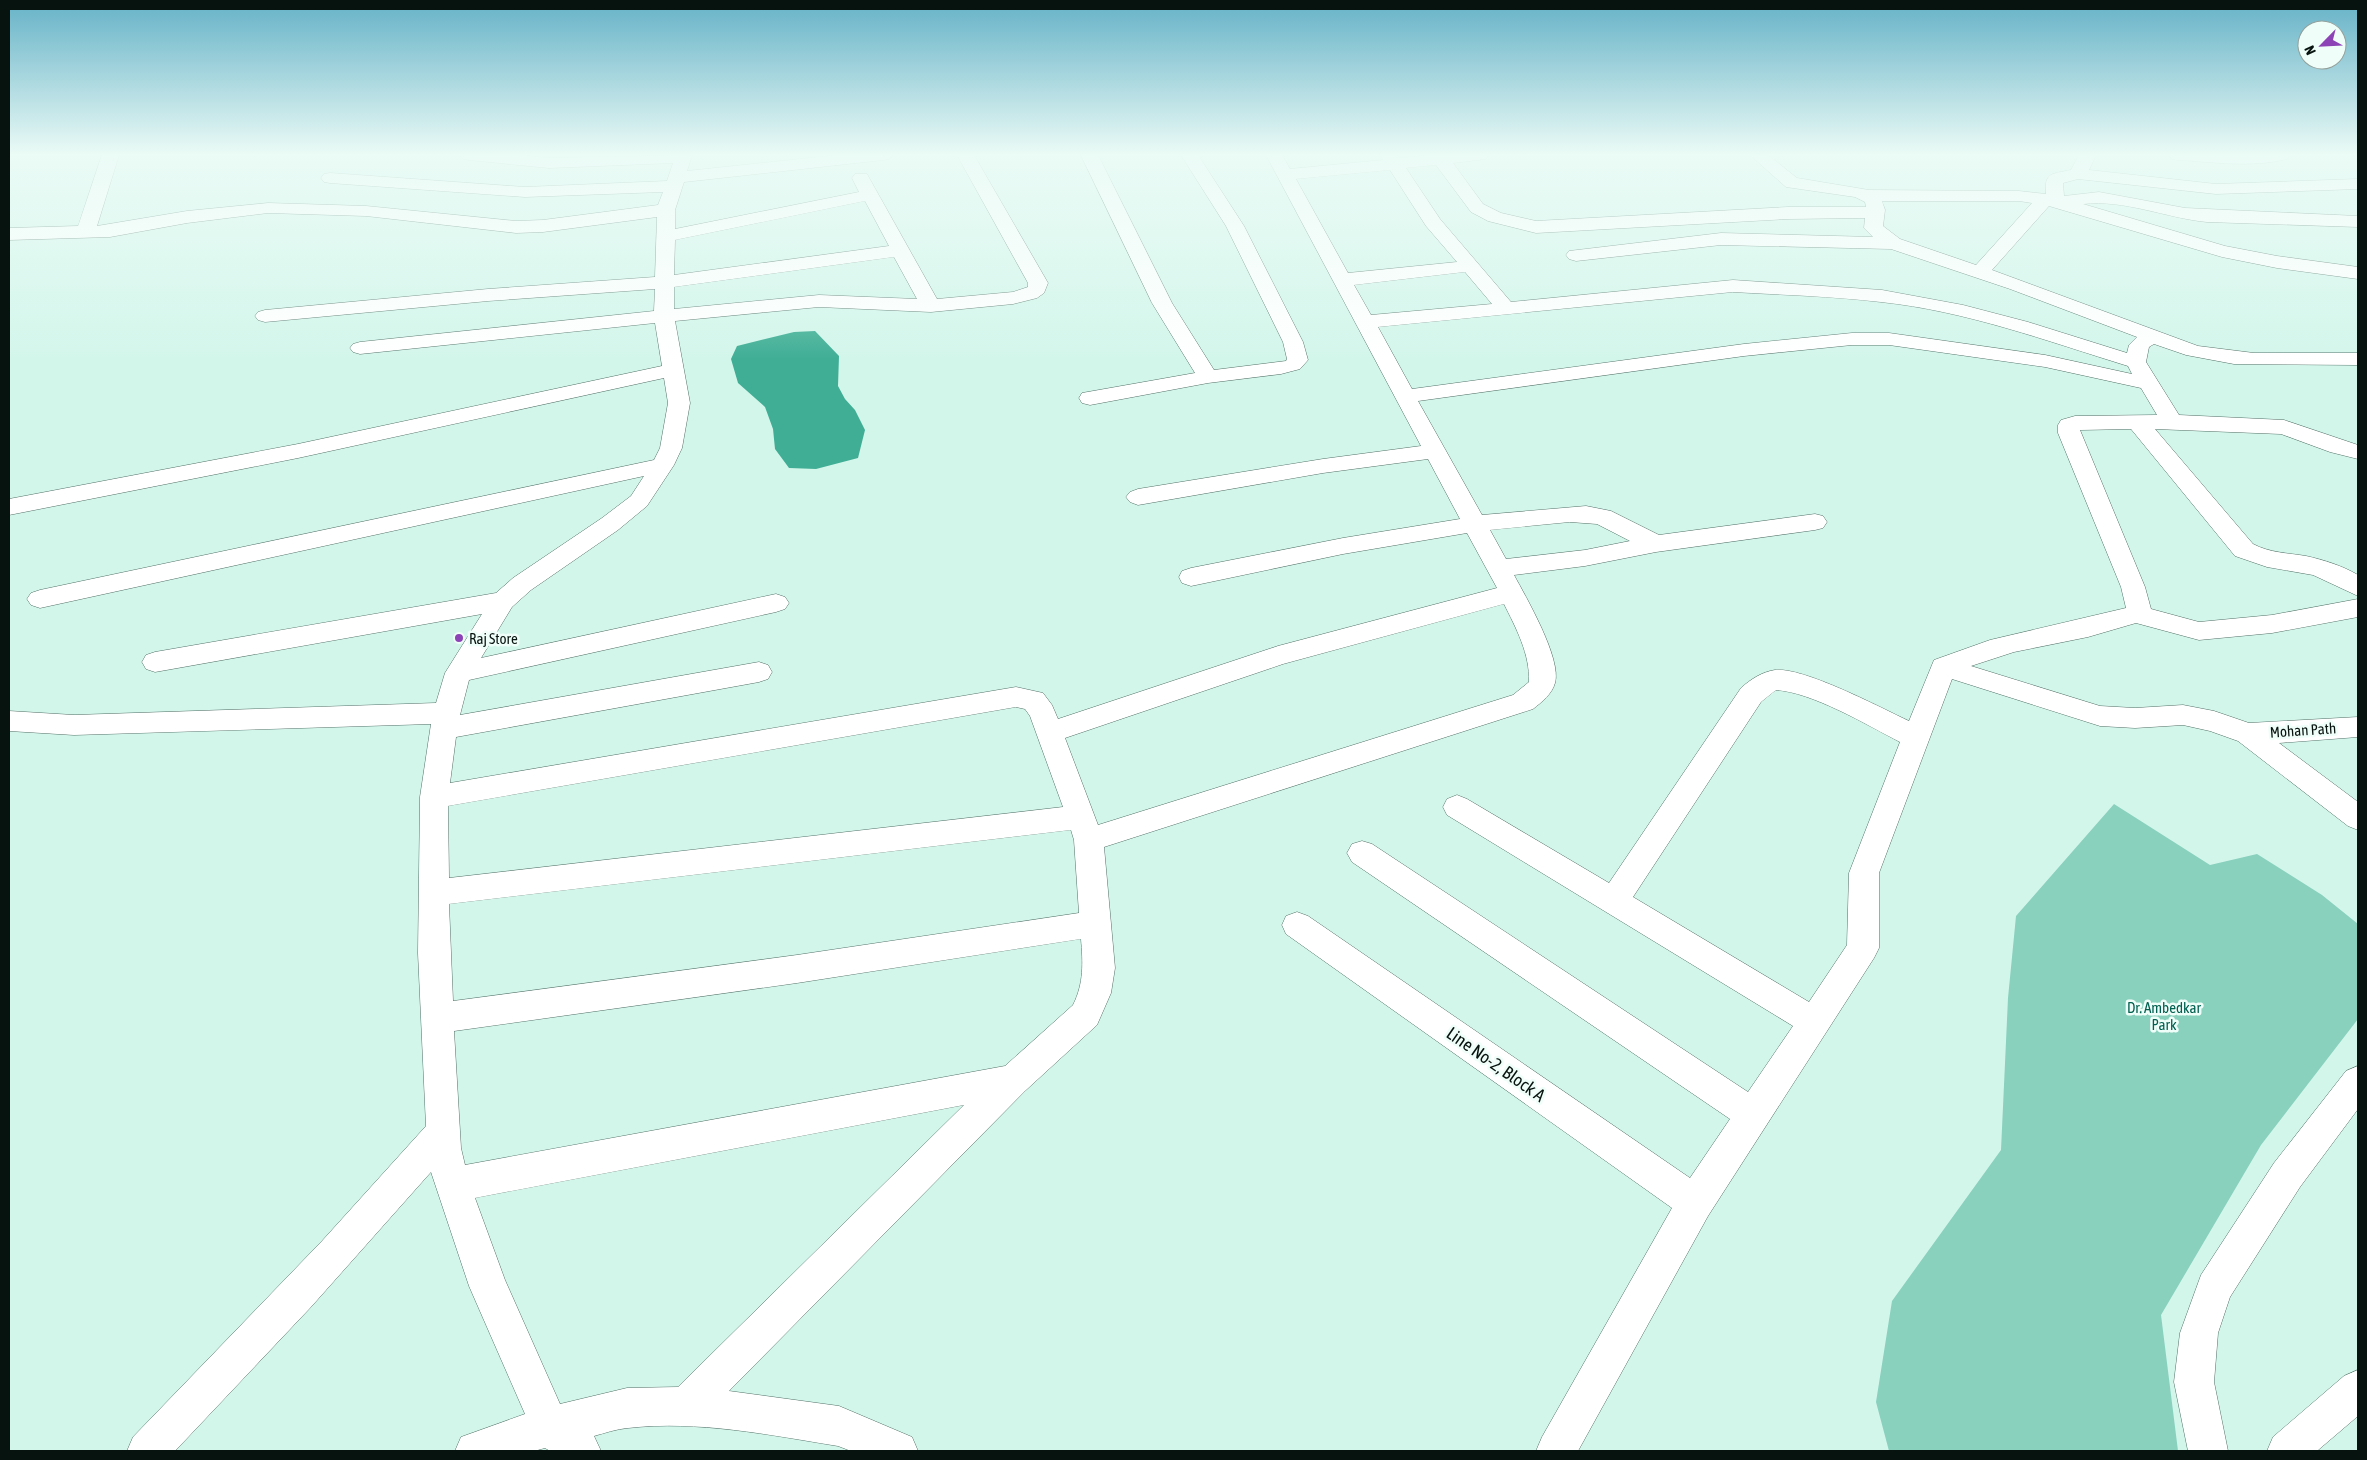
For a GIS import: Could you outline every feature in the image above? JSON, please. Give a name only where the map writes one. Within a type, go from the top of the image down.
[{"type":"street","points":[[86,232],[89,223]]},
{"type":"street","points":[[10,236],[110,231],[157,223]]},
{"type":"street","points":[[480,223],[516,227],[565,223]]},
{"type":"street","points":[[581,1451],[550,1426],[488,1286],[452,1185],[444,1148],[434,953],[434,797],[445,721],[458,674],[503,602],[522,584],[610,524],[639,500],[663,465],[671,448],[679,403],[664,316],[666,223]]},
{"type":"street","points":[[666,236],[730,223]]},
{"type":"street","points":[[886,223],[931,306]]},
{"type":"street","points":[[360,348],[819,301],[931,306],[1013,298],[1030,294],[1037,289],[1038,283],[1004,223]]},
{"type":"street","points":[[1124,223],[1162,303],[1208,377]]},
{"type":"street","points":[[1090,398],[1208,377],[1281,368],[1293,365],[1298,360],[1293,342],[1233,223]]},
{"type":"street","points":[[434,893],[1084,829],[1523,702],[1536,692],[1542,682],[1541,663],[1512,593],[1311,223]]},
{"type":"street","points":[[1434,223],[1506,307]]},
{"type":"street","points":[[1518,223],[1536,227],[1606,223]]},
{"type":"street","points":[[1873,223],[1873,228],[1893,243]]},
{"type":"street","points":[[1980,272],[2028,223]]},
{"type":"street","points":[[2129,223],[2222,251],[2277,262],[2358,273]]},
{"type":"street","points":[[1576,255],[1721,239],[1893,243],[1980,272],[2150,336],[2214,356],[2358,359]]},
{"type":"street","points":[[265,316],[488,295],[665,282],[902,250]]},
{"type":"street","points":[[1342,280],[1472,266]]},
{"type":"street","points":[[1364,322],[1733,286],[1882,296],[1978,314],[2143,373]]},
{"type":"street","points":[[2150,336],[2139,345],[2143,373],[2168,411],[2170,418],[2151,422]]},
{"type":"street","points":[[1406,396],[1744,350],[1852,339],[1889,339],[2143,373]]},
{"type":"street","points":[[9,507],[298,451],[674,370]]},
{"type":"street","points":[[2136,614],[2139,607],[2133,587],[2068,433],[2069,425],[2074,422],[2151,422],[2284,427],[2338,447],[2358,452]]},
{"type":"street","points":[[2151,422],[2244,550],[2254,556],[2308,565],[2330,572],[2358,587]]},
{"type":"street","points":[[1138,497],[1322,466],[1435,451]]},
{"type":"street","points":[[40,599],[663,465]]},
{"type":"street","points":[[1191,577],[1343,546],[1536,516],[1586,514],[1603,517],[1656,544]]},
{"type":"street","points":[[1499,568],[1585,558],[1656,544],[1816,522]]},
{"type":"street","points":[[1049,733],[1278,656],[1512,593]]},
{"type":"street","points":[[155,662],[503,602]]},
{"type":"street","points":[[458,674],[776,603]]},
{"type":"street","points":[[1556,1451],[1695,1203],[1863,948],[1864,873],[1943,666],[1957,660],[2032,638],[2136,614],[2199,631],[2272,624],[2358,608]]},
{"type":"street","points":[[1943,666],[2100,716],[2135,718],[2183,715],[2214,721],[2248,734],[2358,818]]},
{"type":"street","points":[[9,720],[74,725],[445,721],[759,672]]},
{"type":"street","points":[[1614,901],[1751,695],[1761,685],[1774,680],[1786,680],[1812,689],[1916,737]]},
{"type":"street","points":[[434,797],[1016,697],[1033,700],[1042,712],[1084,829],[1099,968],[1095,993],[1085,1015],[1013,1080],[686,1407]]},
{"type":"street","name":"Mohan Path","points":[[2248,734],[2358,727]]},
{"type":"street","points":[[1457,808],[1814,1022]]},
{"type":"street","points":[[1362,852],[1753,1115]]},
{"type":"street","points":[[438,1018],[807,967],[1095,924]]},
{"type":"street","name":"Line No-2, Block A","points":[[1297,925],[1695,1203]]},
{"type":"street","points":[[452,1185],[1013,1080]]},
{"type":"street","points":[[2208,1451],[2194,1382],[2198,1332],[2214,1288],[2287,1175],[2358,1082]]},
{"type":"street","points":[[147,1451],[394,1190],[443,1132]]},
{"type":"street","points":[[2287,1451],[2358,1390]]},
{"type":"street","points":[[475,1451],[550,1426],[627,1408],[686,1407],[755,1412],[839,1426],[898,1451]]},
{"type":"green space","name":"Dr. Ambedkar Park","points":[[2114,804],[2210,865],[2257,854],[2322,895],[2358,924],[2358,1019],[2261,1145],[2161,1315],[2178,1451],[1889,1451],[1876,1402],[1892,1301],[2001,1150],[2008,998],[2016,916]]},
{"type":"shaded area","points":[[815,331],[839,356],[838,386],[845,399],[855,410],[865,430],[858,458],[816,469],[789,468],[775,449],[773,429],[765,407],[738,383],[731,359],[737,346],[794,332]]},
{"type":"place","name":"Raj Store","points":[[459,638]]}]
